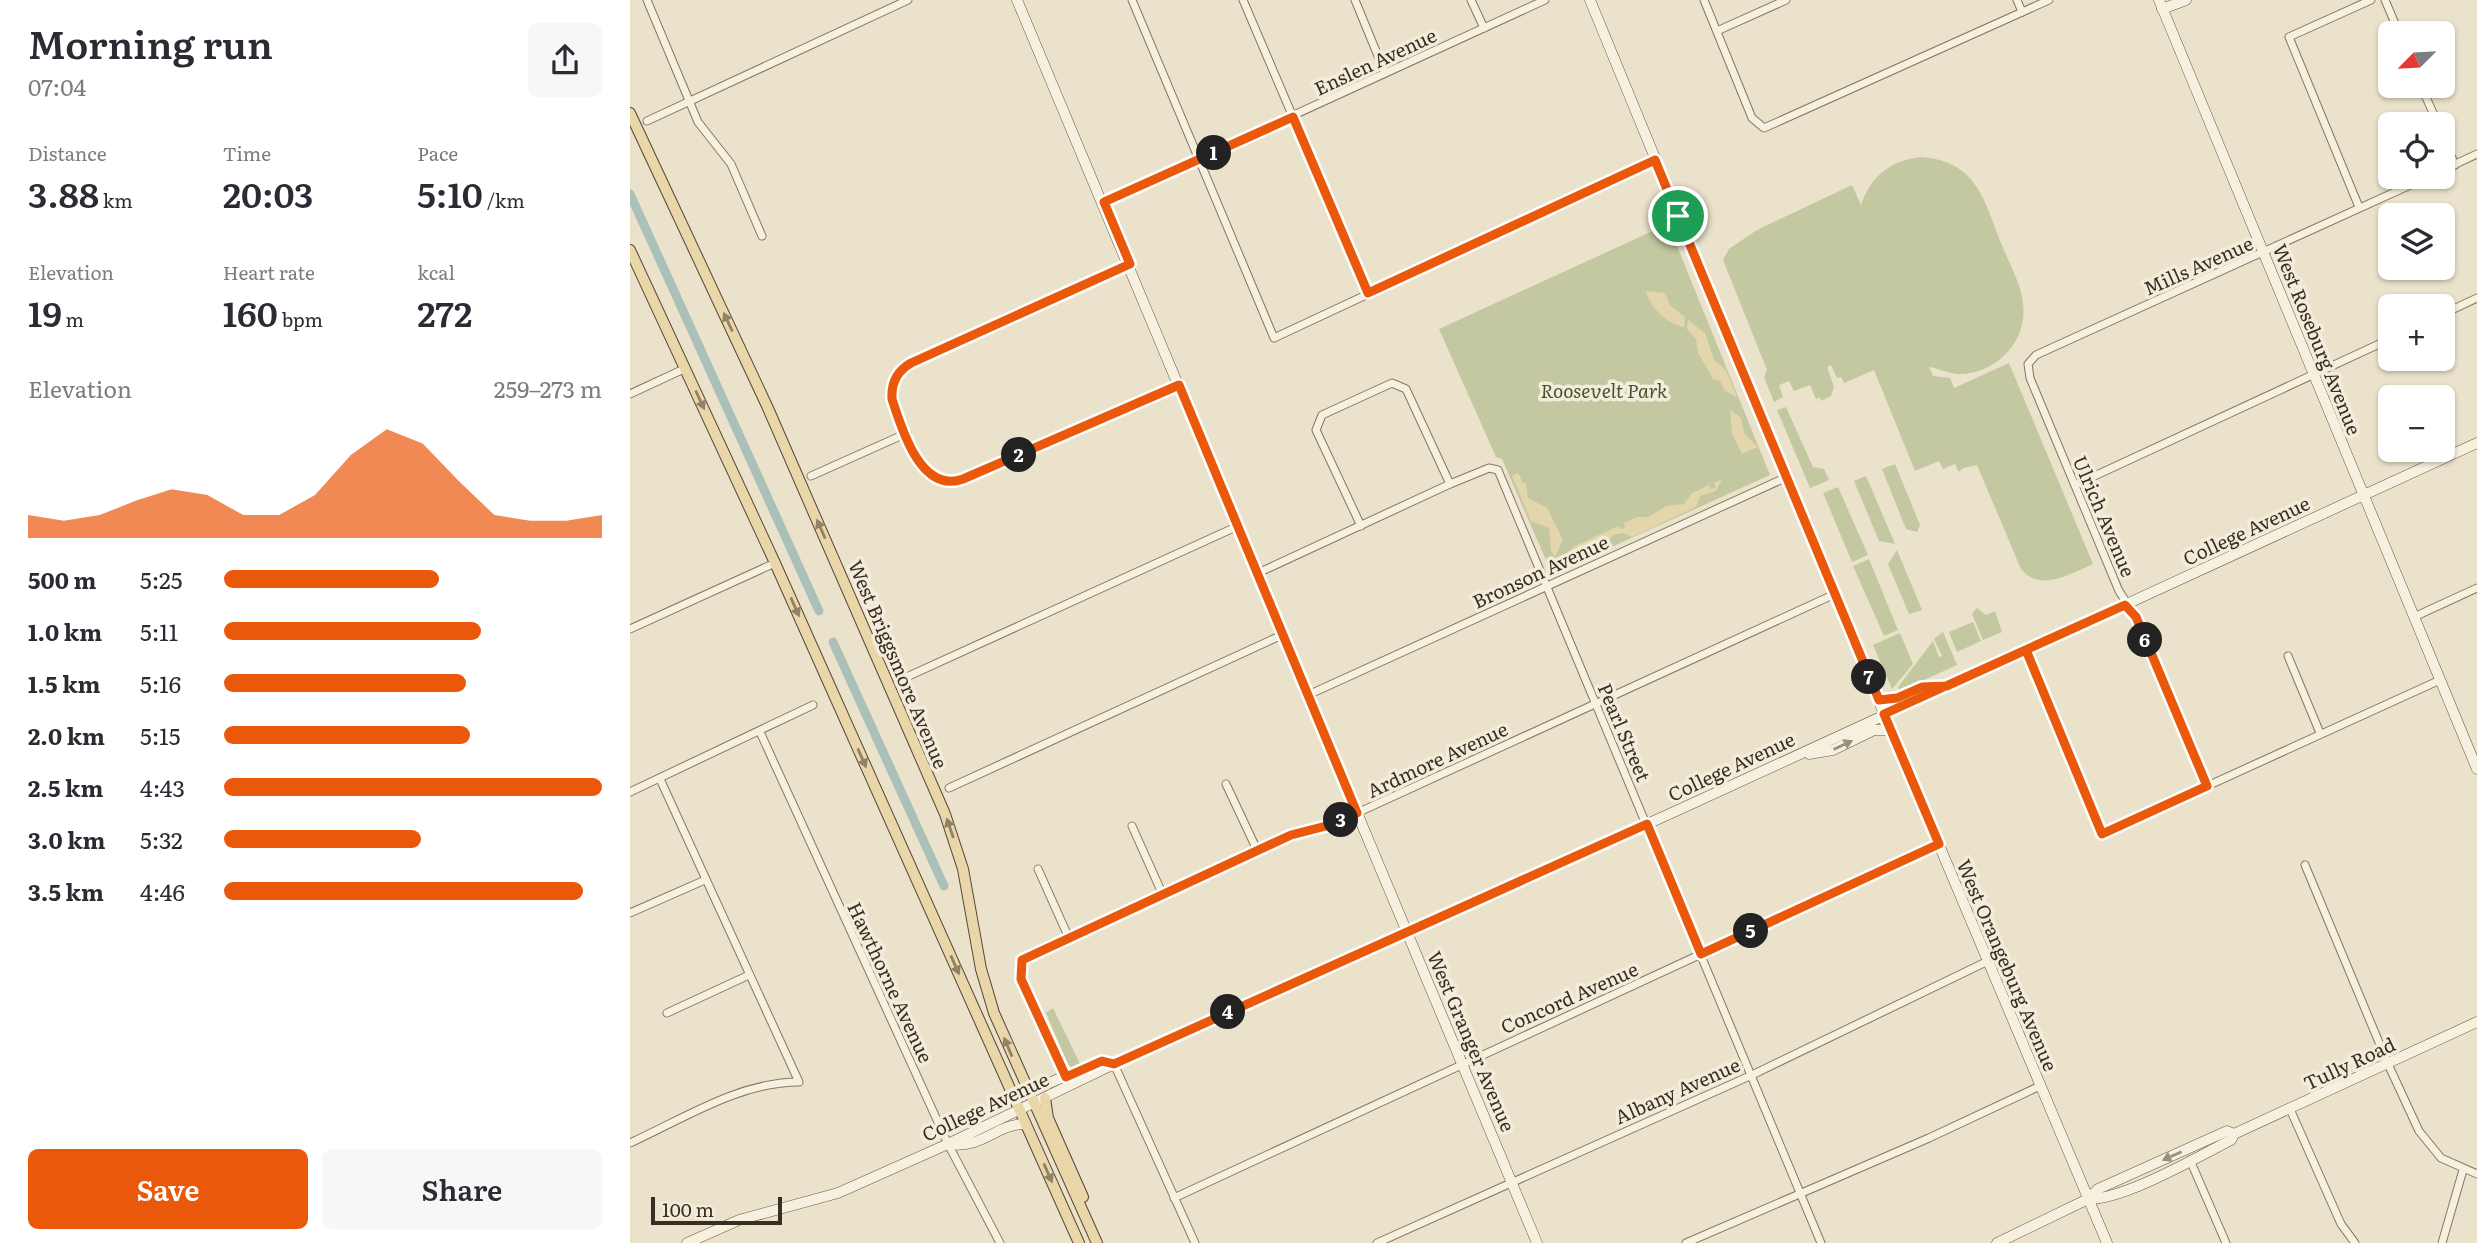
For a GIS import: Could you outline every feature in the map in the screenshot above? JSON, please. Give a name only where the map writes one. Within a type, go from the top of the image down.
[{"type":"main road","name":"West Briggsmore Avenue","points":[[630,113],[771,416],[945,814],[962,869],[989,1000],[1097,1243]]},
{"type":"main road","points":[[630,250],[775,563],[1079,1243]]},
{"type":"main road","points":[[1045,1098],[1046,1114],[1083,1197],[1090,1227]]},
{"type":"street","points":[[646,0],[698,122],[733,169],[762,236]]},
{"type":"street","points":[[647,121],[906,0]]},
{"type":"street","name":"West Granger Avenue","points":[[1017,0],[1130,264],[1537,1243]]},
{"type":"street","points":[[1132,0],[1274,338],[1655,160]]},
{"type":"street","points":[[1243,0],[1368,293]]},
{"type":"street","points":[[1354,0],[1385,73]]},
{"type":"street","points":[[1471,0],[1484,28]]},
{"type":"street","name":"Enslen Avenue","points":[[1104,202],[1545,0]]},
{"type":"street","name":"West Orangeburg Avenue","points":[[1590,0],[1884,714],[2107,1243]]},
{"type":"street","points":[[1703,0],[1752,118],[1760,127],[1773,126],[2049,0]]},
{"type":"street","points":[[1717,30],[1786,0]]},
{"type":"street","points":[[2017,0],[2022,12]]},
{"type":"street","points":[[2160,5],[2186,0]]},
{"type":"street","points":[[2360,207],[2289,37],[2371,0]]},
{"type":"street","points":[[2385,0],[2394,21]]},
{"type":"street","name":"West Roseburg Avenue","points":[[2160,5],[2477,769]]},
{"type":"street","points":[[2455,165],[2477,154]]},
{"type":"street","name":"Mills Avenue","points":[[2028,371],[2031,359],[2036,355],[2401,189]]},
{"type":"street","points":[[1130,264],[904,367],[894,381],[892,395],[907,433],[924,470],[941,481],[955,482],[1179,385]]},
{"type":"street","points":[[2455,309],[2477,299]]},
{"type":"street","points":[[2075,485],[2378,345]]},
{"type":"street","points":[[630,394],[686,368]]},
{"type":"street","name":"Ulrich Avenue","points":[[2028,371],[2125,605],[2136,617],[2207,786]]},
{"type":"street","points":[[1258,573],[1361,526],[1450,484],[1403,386],[1392,383],[1322,415],[1316,430],[1361,526]]},
{"type":"street","points":[[811,476],[907,433]]},
{"type":"street","name":"College Avenue","points":[[687,1243],[739,1220],[838,1193],[948,1144],[1045,1098],[1102,1061],[1114,1064],[1408,932],[2477,443]]},
{"type":"street","name":"Pearl Street","points":[[1450,484],[1495,467],[1547,585],[1821,1243]]},
{"type":"street","name":"Bronson Avenue","points":[[1308,695],[1787,477]]},
{"type":"street","points":[[900,680],[1238,526]]},
{"type":"street","points":[[630,629],[775,563]]},
{"type":"street","points":[[2414,617],[2477,588]]},
{"type":"street","name":"Ardmore Avenue","points":[[1068,1081],[1019,970],[1022,960],[1028,955],[1257,850],[1357,813],[1835,594]]},
{"type":"street","points":[[949,788],[1282,635]]},
{"type":"street","points":[[2026,650],[2102,834],[2440,680]]},
{"type":"street","points":[[2288,656],[2320,733]]},
{"type":"street","points":[[1879,700],[1897,698],[1922,687],[1947,686]]},
{"type":"street","points":[[630,792],[813,705]]},
{"type":"street","points":[[1794,757],[1833,750],[1874,730],[1891,730]]},
{"type":"street","name":"Hawthorne Avenue","points":[[760,732],[948,1144],[999,1241]]},
{"type":"street","points":[[630,1143],[741,1092],[779,1082],[799,1082],[660,779]]},
{"type":"street","points":[[1226,784],[1257,850]]},
{"type":"street","points":[[1132,826],[1162,893]]},
{"type":"street","name":"Concord Avenue","points":[[1174,1198],[1462,1062],[1939,844]]},
{"type":"street","points":[[2305,865],[2388,1064],[2423,1138],[2441,1158],[2477,1174]]},
{"type":"street","points":[[1038,869],[1068,936]]},
{"type":"street","points":[[630,914],[705,880]]},
{"type":"street","name":"Albany Avenue","points":[[1377,1243],[1752,1075],[1988,961]]},
{"type":"street","points":[[667,1013],[749,975]]},
{"type":"street","name":"Tully Road","points":[[2088,1199],[2102,1200],[2190,1160],[2231,1140],[2234,1134],[2477,1022]]},
{"type":"street","points":[[1114,1064],[1195,1243]]},
{"type":"street","points":[[1027,1090],[1068,1081]]},
{"type":"street","points":[[1686,1243],[1929,1138],[2040,1086]]},
{"type":"street","points":[[2290,1109],[2342,1224],[2355,1243]]},
{"type":"street","points":[[958,1160],[959,1153],[965,1147],[1015,1125],[1026,1124]]},
{"type":"street","name":"Tully Road","points":[[1997,1243],[2088,1199],[2100,1188],[2227,1131],[2234,1134]]},
{"type":"street","points":[[948,1144],[965,1147]]},
{"type":"street","points":[[2190,1160],[2226,1243]]},
{"type":"street","points":[[2442,1243],[2463,1170]]},
{"type":"street","points":[[989,1243],[999,1241]]},
{"type":"green space","points":[[1920,157],[1952,165],[1963,171],[1974,183],[1988,208],[2020,288],[2023,304],[2020,331],[2007,353],[1997,362],[1973,373],[1951,373],[1929,367],[1933,376],[1950,378],[1954,388],[2009,363],[2093,564],[2055,579],[2037,579],[2021,569],[1977,465],[1963,468],[1959,472],[1955,464],[1943,469],[1939,461],[1915,471],[1874,370],[1844,383],[1841,377],[1837,378],[1831,365],[1827,367],[1834,387],[1831,396],[1821,401],[1820,397],[1816,399],[1810,385],[1794,391],[1789,381],[1779,385],[1783,397],[1774,402],[1764,377],[1767,370],[1723,260],[1729,249],[1757,230],[1852,185],[1861,205],[1870,186],[1883,172],[1900,162]]},
{"type":"green space","name":"Roosevelt Park","points":[[1668,224],[1770,475],[1552,574],[1502,459],[1496,457],[1439,329]]},
{"type":"green space","points":[[1786,407],[1813,467],[1824,469],[1829,480],[1810,488],[1777,410]]},
{"type":"green space","points":[[1895,464],[1920,525],[1917,532],[1906,529],[1882,469]]},
{"type":"green space","points":[[1866,476],[1895,544],[1879,541],[1854,481]]},
{"type":"green space","points":[[1838,487],[1868,555],[1852,562],[1823,493]]},
{"type":"green space","points":[[1897,550],[1922,610],[1909,614],[1888,564]]},
{"type":"green space","points":[[1869,559],[1898,630],[1884,636],[1853,566]]},
{"type":"green space","points":[[1977,608],[1986,615],[1995,611],[2002,632],[1983,640],[1972,614]]},
{"type":"green space","points":[[1973,622],[1981,641],[1957,652],[1949,632]]},
{"type":"green space","points":[[1943,632],[1957,665],[1900,691],[1898,687],[1933,641],[1939,657],[1942,656],[1934,639]]},
{"type":"green space","points":[[1900,633],[1913,664],[1892,689],[1873,645]]},
{"type":"green space","points":[[1053,1008],[1081,1066],[1074,1070],[1068,1064],[1046,1013]]},
{"type":"sand","points":[[1646,291],[1665,293],[1670,305],[1685,317],[1684,327],[1660,314]]},
{"type":"sand","points":[[1688,320],[1705,333],[1714,360],[1726,370],[1737,397],[1725,391],[1720,381],[1713,379],[1698,353],[1696,339],[1687,329]]},
{"type":"sand","points":[[1730,410],[1741,418],[1744,433],[1758,447],[1742,454],[1732,433]]},
{"type":"sand","points":[[1518,473],[1523,483],[1526,483],[1528,498],[1547,508],[1563,540],[1555,557],[1551,551],[1549,528],[1531,521],[1512,476]]},
{"type":"sand","points":[[1722,479],[1716,491],[1700,496],[1696,507],[1632,537],[1623,533],[1615,534],[1606,549],[1595,553],[1585,551],[1571,562],[1561,561],[1573,547],[1618,526],[1625,528],[1624,523],[1637,517],[1649,517],[1666,506],[1684,504],[1692,493],[1709,485],[1711,489],[1716,487],[1714,483]]},
{"type":"waterway","points":[[630,194],[819,611]]},
{"type":"waterway","points":[[833,642],[944,886]]},
{"type":"route","points":[[1678,216],[1655,160],[1368,293],[1293,117],[1104,202],[1130,264],[911,363],[897,374],[892,388],[892,399],[920,464],[934,479],[948,482],[963,479],[1179,385],[1357,813],[1330,825],[1291,835],[1115,914],[1022,960],[1019,970],[1021,979],[1066,1077],[1102,1061],[1114,1064],[1647,824],[1701,954],[1939,844],[1884,714],[1947,686],[2125,605],[2136,617],[2207,786],[2102,834],[2026,650],[1947,686],[1922,687],[1897,698],[1879,700],[1678,216]]}]
